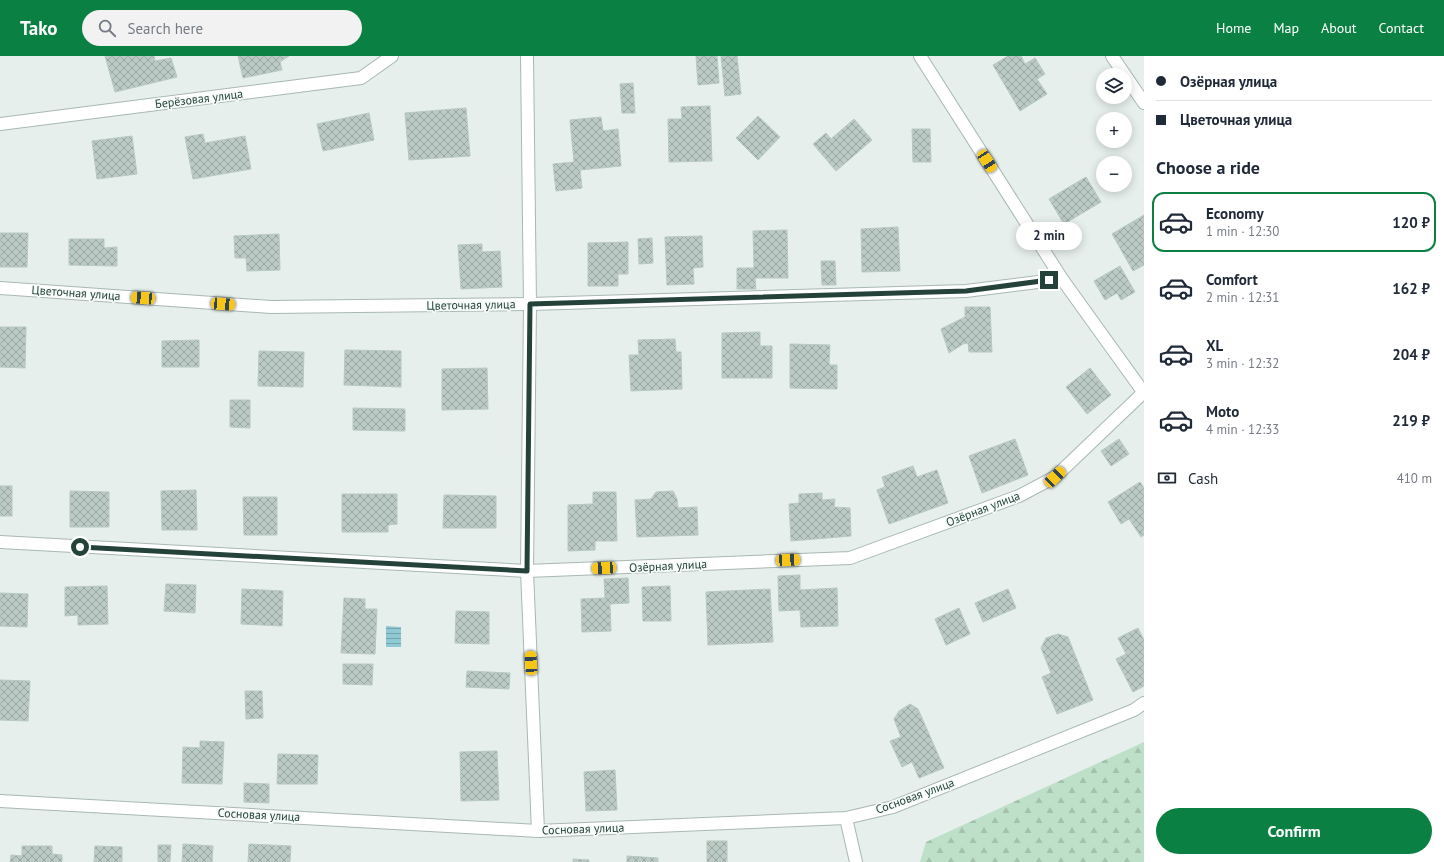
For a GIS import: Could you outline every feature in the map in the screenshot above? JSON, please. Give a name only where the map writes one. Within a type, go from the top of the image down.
[{"type":"street","name":"Берёзовая улица","points":[[0,124],[361,78],[392,56]]},
{"type":"street","points":[[527,56],[530,304],[527,571],[538,831]]},
{"type":"street","points":[[920,56],[1062,279],[1144,392]]},
{"type":"street","points":[[1112,56],[1144,103]]},
{"type":"street","name":"Цветочная улица","points":[[0,288],[271,307],[530,304],[966,291],[1062,279]]},
{"type":"street","name":"Озёрная улица","points":[[0,542],[527,571],[850,558],[1019,496],[1055,477],[1144,392]]},
{"type":"street","name":"Сосновая улица","points":[[0,801],[538,831],[846,818],[893,807],[1134,710],[1144,703]]},
{"type":"street","points":[[846,818],[856,862]]},
{"type":"green space","points":[[1144,742],[1144,862],[920,862],[926,842]]},
{"type":"water","points":[[386,626],[401,627],[401,647],[386,647]]},
{"type":"building","points":[[105,56],[154,56],[155,61],[171,58],[177,77],[115,92]]},
{"type":"building","points":[[238,56],[289,56],[280,62],[282,70],[243,78]]},
{"type":"building","points":[[696,56],[717,56],[719,83],[698,85]]},
{"type":"building","points":[[721,56],[737,56],[741,94],[725,96]]},
{"type":"building","points":[[1008,56],[1021,56],[1025,64],[1035,58],[1045,74],[1037,79],[1047,94],[1020,111],[993,65]]},
{"type":"building","points":[[633,83],[635,113],[622,113],[620,84]]},
{"type":"building","points":[[710,106],[712,161],[669,162],[668,119],[682,119],[681,107]]},
{"type":"building","points":[[466,108],[470,156],[409,160],[405,113]]},
{"type":"building","points":[[369,113],[374,140],[323,151],[317,124]]},
{"type":"building","points":[[758,116],[780,137],[758,160],[736,138]]},
{"type":"building","points":[[601,117],[603,131],[618,129],[621,166],[580,170],[582,188],[556,191],[553,164],[574,162],[570,120]]},
{"type":"building","points":[[854,119],[872,140],[836,171],[813,144],[826,133],[831,139]]},
{"type":"building","points":[[912,129],[930,129],[931,162],[913,162]]},
{"type":"building","points":[[203,134],[205,143],[245,136],[251,169],[193,179],[185,137]]},
{"type":"building","points":[[132,136],[137,174],[97,179],[92,141]]},
{"type":"building","points":[[1086,177],[1101,202],[1064,224],[1049,199]]},
{"type":"building","points":[[1144,215],[1144,265],[1133,271],[1112,234]]},
{"type":"building","points":[[898,227],[900,271],[862,272],[861,229]]},
{"type":"building","points":[[787,230],[788,278],[755,278],[756,289],[737,289],[737,268],[754,268],[753,231]]},
{"type":"building","points":[[0,233],[28,233],[27,267],[0,267]]},
{"type":"building","points":[[279,234],[280,270],[247,271],[246,258],[235,258],[234,236]]},
{"type":"building","points":[[702,236],[703,267],[693,268],[694,284],[667,285],[665,237]]},
{"type":"building","points":[[652,238],[653,263],[639,264],[638,239]]},
{"type":"building","points":[[69,239],[104,239],[104,248],[117,247],[117,266],[69,265]]},
{"type":"building","points":[[628,242],[628,274],[618,274],[618,286],[588,286],[588,243]]},
{"type":"building","points":[[482,244],[482,252],[500,251],[502,287],[461,289],[458,245]]},
{"type":"building","points":[[821,261],[835,261],[836,285],[822,285]]},
{"type":"building","points":[[1120,266],[1135,292],[1121,300],[1117,293],[1105,300],[1094,281]]},
{"type":"building","points":[[965,307],[990,307],[992,352],[969,352],[968,343],[963,344],[949,353],[941,329],[965,317]]},
{"type":"building","points":[[0,327],[26,327],[25,368],[0,367]]},
{"type":"building","points":[[760,332],[760,346],[772,346],[772,378],[722,378],[722,333]]},
{"type":"building","points":[[675,339],[676,352],[681,352],[682,389],[631,391],[629,355],[639,355],[638,340]]},
{"type":"building","points":[[199,340],[199,367],[162,367],[162,341]]},
{"type":"building","points":[[790,344],[830,345],[829,365],[837,365],[837,389],[790,388]]},
{"type":"building","points":[[345,350],[401,351],[401,387],[344,385]]},
{"type":"building","points":[[259,351],[304,352],[303,387],[258,386]]},
{"type":"building","points":[[487,368],[488,409],[442,410],[442,369]]},
{"type":"building","points":[[1090,368],[1111,395],[1087,414],[1066,387]]},
{"type":"building","points":[[230,400],[250,400],[250,428],[230,427]]},
{"type":"building","points":[[353,408],[405,409],[405,431],[353,430]]},
{"type":"building","points":[[1015,439],[1028,475],[982,493],[969,456]]},
{"type":"building","points":[[1119,439],[1129,454],[1111,466],[1101,451]]},
{"type":"building","points":[[913,466],[917,477],[937,470],[948,503],[889,524],[877,490],[885,487],[882,477]]},
{"type":"building","points":[[1140,482],[1144,488],[1144,535],[1141,537],[1129,519],[1121,524],[1108,502]]},
{"type":"building","points":[[0,486],[12,486],[12,516],[0,516]]},
{"type":"building","points":[[196,490],[197,530],[162,530],[161,491]]},
{"type":"building","points":[[70,491],[109,492],[109,527],[70,527]]},
{"type":"building","points":[[673,491],[677,499],[678,508],[697,507],[698,535],[637,537],[635,500],[651,499],[656,492]]},
{"type":"building","points":[[593,492],[616,492],[617,541],[595,541],[595,550],[568,551],[568,505],[593,504]]},
{"type":"building","points":[[822,493],[822,500],[835,499],[834,507],[850,508],[851,536],[791,541],[789,504],[799,503],[799,494]]},
{"type":"building","points":[[342,494],[397,494],[397,524],[388,525],[388,532],[342,532]]},
{"type":"building","points":[[444,495],[496,496],[496,528],[443,528]]},
{"type":"building","points":[[243,497],[277,497],[277,535],[244,535]]},
{"type":"building","points":[[800,575],[800,590],[837,588],[838,626],[801,627],[800,610],[779,611],[778,576]]},
{"type":"building","points":[[628,578],[629,603],[610,604],[611,631],[582,632],[581,599],[605,598],[604,579]]},
{"type":"building","points":[[166,584],[196,585],[195,613],[164,611]]},
{"type":"building","points":[[107,586],[108,624],[78,625],[78,615],[65,616],[65,587]]},
{"type":"building","points":[[670,586],[671,621],[643,621],[642,587]]},
{"type":"building","points":[[242,589],[283,591],[282,626],[241,624]]},
{"type":"building","points":[[770,589],[773,642],[708,645],[706,592]]},
{"type":"building","points":[[1008,589],[1016,608],[983,622],[975,603]]},
{"type":"building","points":[[0,593],[28,594],[27,627],[0,626]]},
{"type":"building","points":[[344,598],[365,599],[365,609],[377,609],[375,654],[341,653]]},
{"type":"building","points":[[959,608],[970,634],[946,645],[935,619]]},
{"type":"building","points":[[456,611],[489,612],[489,644],[455,643]]},
{"type":"building","points":[[1138,628],[1144,640],[1144,686],[1133,692],[1116,659],[1126,654],[1118,638]]},
{"type":"building","points":[[1058,634],[1068,637],[1093,700],[1057,714],[1042,677],[1051,673],[1041,648],[1046,638]]},
{"type":"building","points":[[343,664],[373,664],[372,685],[343,684]]},
{"type":"building","points":[[467,671],[510,673],[509,689],[466,687]]},
{"type":"building","points":[[0,680],[30,681],[28,721],[0,720]]},
{"type":"building","points":[[245,691],[262,691],[263,718],[246,719]]},
{"type":"building","points":[[910,704],[918,709],[944,768],[919,778],[912,762],[902,767],[890,741],[901,737],[894,719],[899,711]]},
{"type":"building","points":[[200,741],[224,742],[222,784],[182,783],[183,747],[200,748]]},
{"type":"building","points":[[497,751],[499,800],[461,801],[460,752]]},
{"type":"building","points":[[278,754],[318,755],[317,784],[277,784]]},
{"type":"building","points":[[615,770],[617,810],[586,811],[584,772]]},
{"type":"building","points":[[244,783],[269,784],[269,803],[244,802]]},
{"type":"building","points":[[707,841],[727,841],[727,862],[707,862]]},
{"type":"building","points":[[183,844],[213,846],[212,862],[182,862]]},
{"type":"building","points":[[249,844],[291,846],[290,862],[248,862]]},
{"type":"building","points":[[158,845],[171,845],[170,862],[158,862]]},
{"type":"building","points":[[22,846],[52,846],[52,854],[62,855],[62,862],[10,862],[11,855],[22,856]]},
{"type":"building","points":[[95,846],[122,847],[122,862],[94,862]]},
{"type":"building","points":[[627,856],[658,858],[658,862],[627,862]]},
{"type":"building","points":[[573,859],[589,860],[589,862],[573,862]]},
{"type":"route","points":[[80,547],[527,571],[530,304],[966,291],[1049,280]]}]
